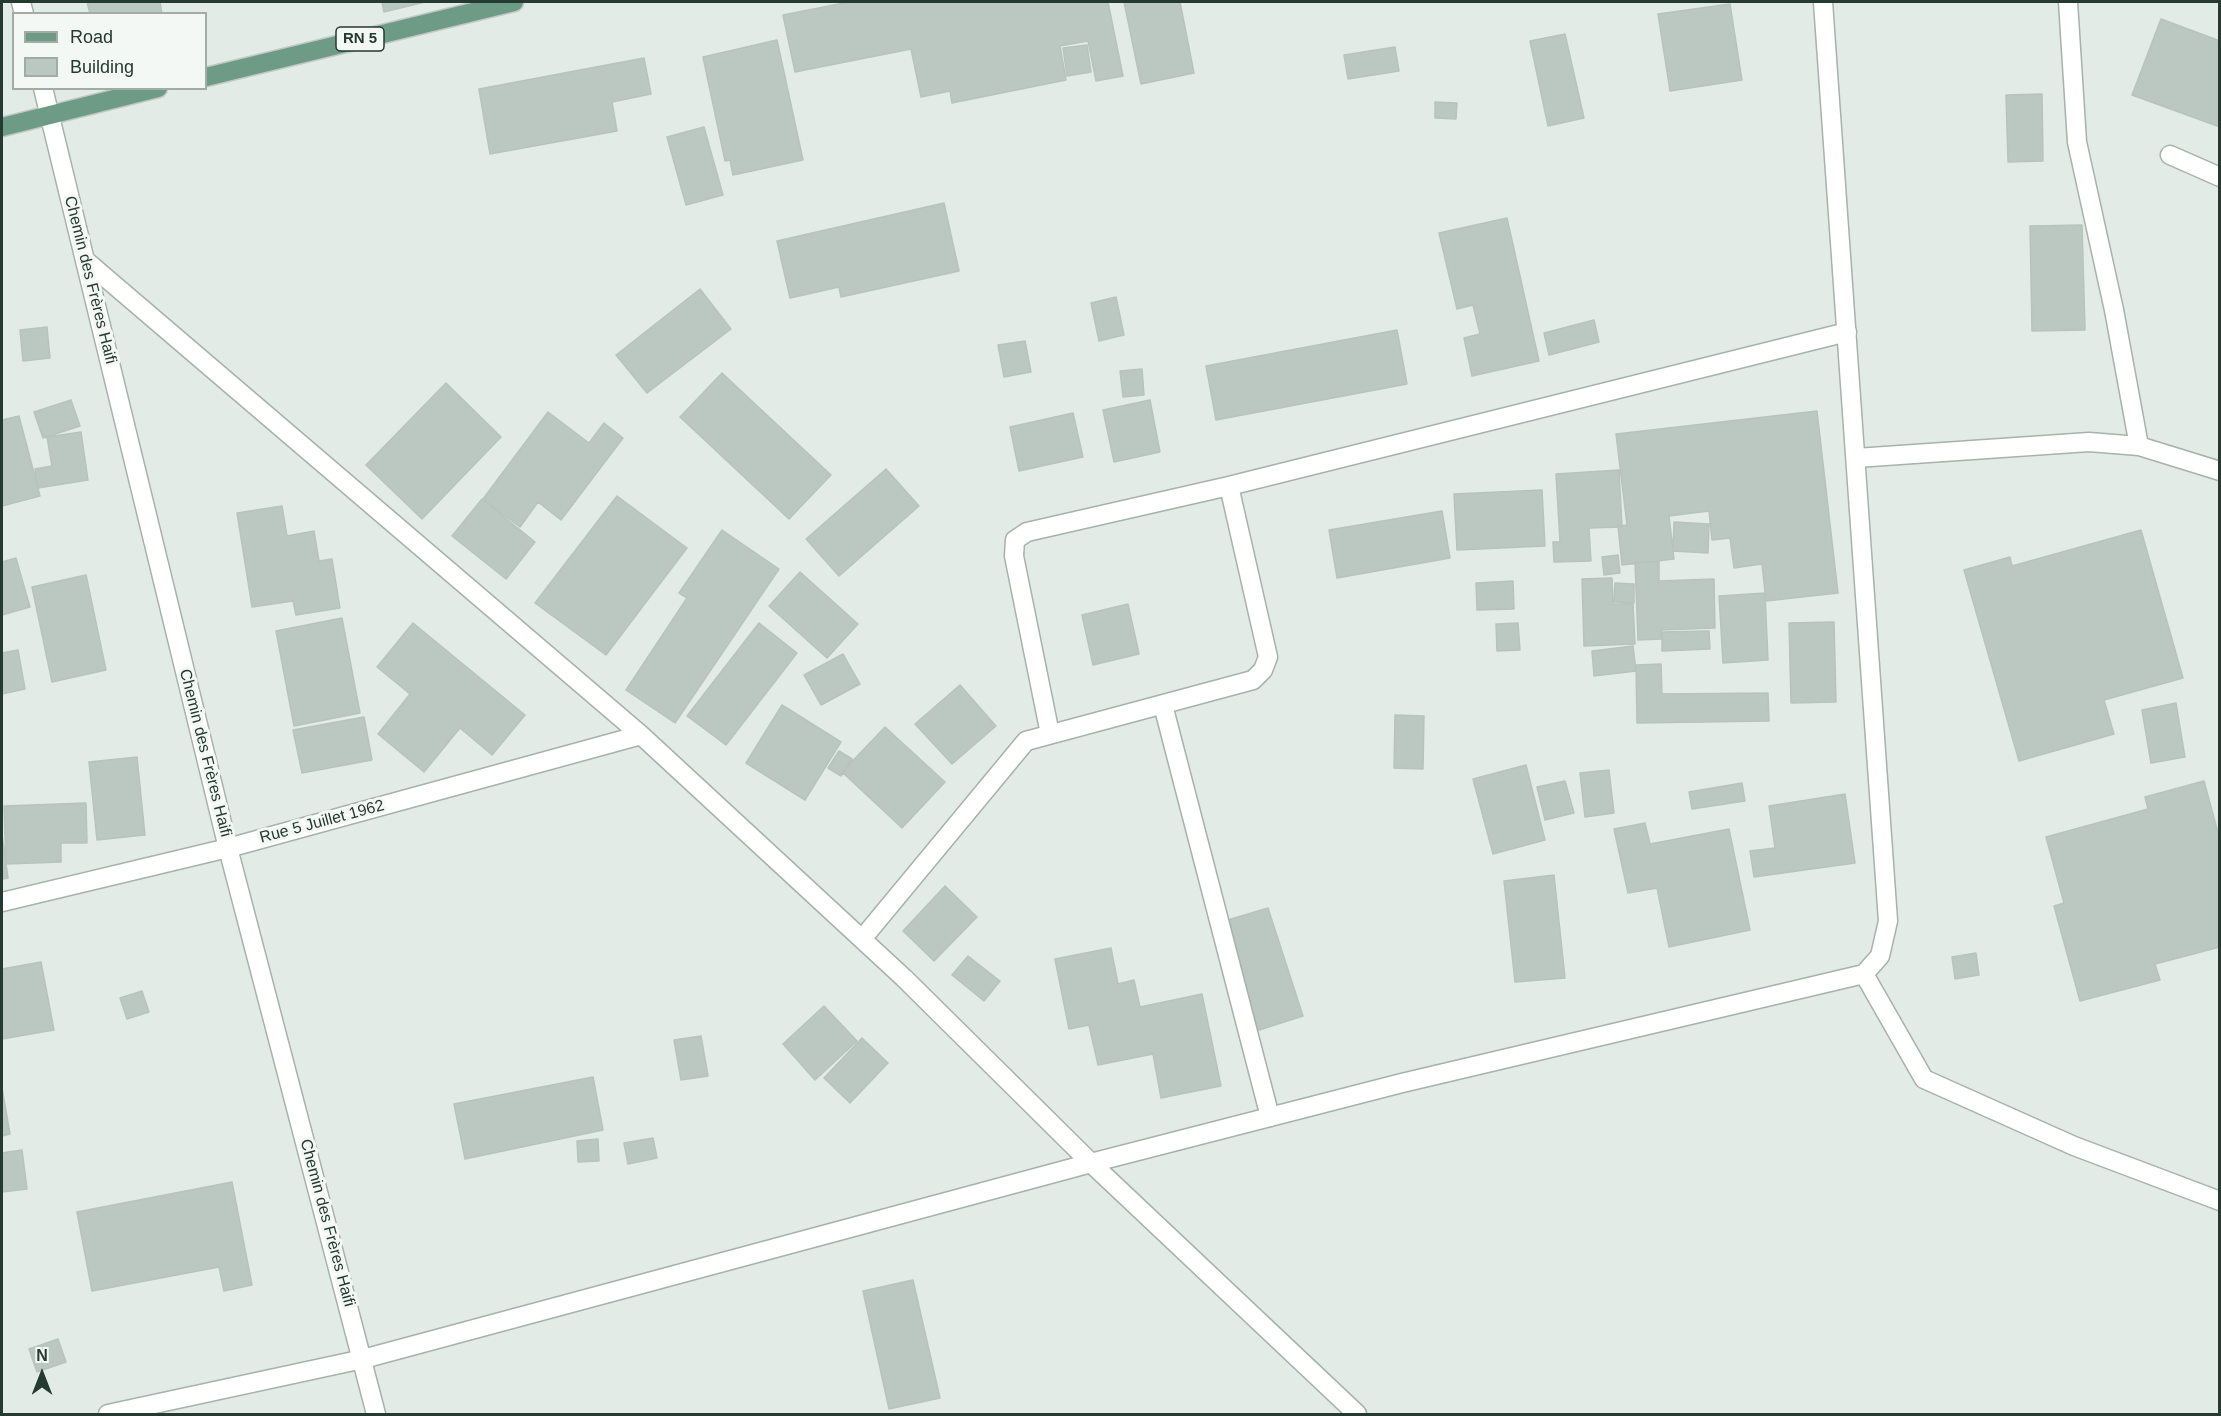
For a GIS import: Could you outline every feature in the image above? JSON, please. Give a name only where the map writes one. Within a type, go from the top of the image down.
[{"type":"main road","name":"RN 5","points":[[207,77],[514,2]]},
{"type":"main road","points":[[2,127],[150,90]]},
{"type":"street","points":[[108,1414],[363,1359],[1091,1163],[1414,1080],[1864,974],[1880,956],[1888,921],[1823,2]]},
{"type":"street","points":[[2068,2],[2077,142],[2114,310],[2139,446]]},
{"type":"street","name":"Chemin des Frères Haifi","points":[[43,90],[228,848],[376,1414]]},
{"type":"street","points":[[2170,155],[2220,177]]},
{"type":"street","points":[[85,260],[641,735],[862,939],[1091,1163],[1357,1414]]},
{"type":"street","points":[[1050,734],[1014,556],[1015,540],[1027,532],[1229,486],[1847,332]]},
{"type":"street","points":[[1856,459],[2089,442],[2139,446],[2220,471]]},
{"type":"street","points":[[862,939],[1026,741],[1253,680],[1263,670],[1268,657],[1229,486]]},
{"type":"street","points":[[1163,705],[1270,1118]]},
{"type":"street","name":"Rue 5 Juillet 1962","points":[[2,902],[228,848],[641,735]]},
{"type":"street","points":[[1864,974],[1923,1079],[2074,1146],[2220,1201]]},
{"type":"building","points":[[87,2],[160,2],[162,12],[90,12]]},
{"type":"building","points":[[382,2],[425,2],[384,12]]},
{"type":"building","points":[[849,2],[1108,2],[1123,76],[1096,81],[1088,41],[1060,46],[1066,80],[952,103],[950,91],[921,97],[911,49],[795,72],[783,15]]},
{"type":"building","points":[[1124,2],[1180,2],[1194,73],[1141,84]]},
{"type":"building","points":[[1730,4],[1742,80],[1670,91],[1658,14]]},
{"type":"building","points":[[2161,19],[2220,41],[2220,127],[2132,95]]},
{"type":"building","points":[[1565,34],[1584,118],[1548,126],[1530,41]]},
{"type":"building","points":[[777,40],[803,160],[733,175],[730,160],[725,161],[703,57]]},
{"type":"building","points":[[1087,45],[1091,72],[1067,76],[1063,48]]},
{"type":"building","points":[[1395,47],[1399,71],[1348,79],[1344,55]]},
{"type":"building","points":[[644,58],[651,94],[612,102],[617,131],[490,154],[479,89]]},
{"type":"building","points":[[2042,94],[2043,161],[2008,162],[2006,95]]},
{"type":"building","points":[[1435,102],[1457,103],[1456,119],[1435,118]]},
{"type":"building","points":[[704,127],[723,195],[686,205],[667,137]]},
{"type":"building","points":[[944,203],[959,271],[841,297],[839,287],[790,298],[777,241]]},
{"type":"building","points":[[1507,218],[1539,361],[1472,376],[1464,338],[1480,334],[1473,305],[1457,309],[1439,233]]},
{"type":"building","points":[[2082,225],[2085,330],[2032,331],[2030,226]]},
{"type":"building","points":[[700,289],[731,329],[647,393],[616,355]]},
{"type":"building","points":[[1116,297],[1124,335],[1099,341],[1091,303]]},
{"type":"building","points":[[1594,320],[1599,342],[1549,355],[1544,333]]},
{"type":"building","points":[[47,327],[50,358],[23,361],[20,330]]},
{"type":"building","points":[[1397,330],[1407,384],[1216,420],[1206,366]]},
{"type":"building","points":[[1025,341],[1031,372],[1004,377],[998,345]]},
{"type":"building","points":[[1142,369],[1144,395],[1123,397],[1120,371]]},
{"type":"building","points":[[722,373],[831,475],[789,519],[680,417]]},
{"type":"building","points":[[446,383],[501,437],[422,519],[366,465]]},
{"type":"building","points":[[71,400],[80,426],[43,438],[34,412]]},
{"type":"building","points":[[1150,400],[1160,452],[1114,462],[1103,410]]},
{"type":"building","points":[[1817,411],[1838,593],[1766,601],[1762,564],[1734,568],[1730,538],[1712,540],[1709,511],[1669,516],[1674,559],[1622,565],[1618,526],[1627,525],[1616,434]]},
{"type":"building","points":[[548,412],[589,443],[604,423],[623,438],[561,520],[538,502],[520,527],[483,499]]},
{"type":"building","points":[[1073,413],[1083,457],[1019,471],[1010,427]]},
{"type":"building","points":[[19,416],[40,496],[2,506],[2,420]]},
{"type":"building","points":[[81,432],[88,480],[38,488],[35,469],[52,466],[47,437]]},
{"type":"building","points":[[886,469],[919,506],[839,576],[806,539]]},
{"type":"building","points":[[1619,470],[1622,527],[1589,528],[1591,561],[1554,562],[1553,542],[1560,542],[1556,474]]},
{"type":"building","points":[[1542,490],[1545,546],[1457,550],[1454,494]]},
{"type":"building","points":[[617,496],[687,548],[606,655],[535,603]]},
{"type":"building","points":[[482,499],[535,542],[506,579],[452,536]]},
{"type":"building","points":[[282,506],[287,536],[314,531],[319,561],[332,559],[340,608],[296,615],[293,601],[252,607],[237,513]]},
{"type":"building","points":[[1442,511],[1450,558],[1337,578],[1329,530]]},
{"type":"building","points":[[1674,522],[1709,524],[1708,553],[1673,551]]},
{"type":"building","points":[[722,530],[779,569],[675,723],[626,690],[687,598],[679,593]]},
{"type":"building","points":[[2141,530],[2183,678],[2104,700],[2114,734],[2019,761],[1964,570],[2010,557],[2012,566]]},
{"type":"building","points":[[1618,555],[1620,573],[1604,575],[1602,557]]},
{"type":"building","points":[[16,558],[30,607],[2,615],[2,562]]},
{"type":"building","points":[[1635,562],[1659,562],[1659,581],[1714,579],[1715,628],[1661,630],[1661,639],[1638,640]]},
{"type":"building","points":[[800,572],[858,624],[827,658],[769,606]]},
{"type":"building","points":[[86,575],[106,670],[52,682],[32,587]]},
{"type":"building","points":[[1612,578],[1613,604],[1633,604],[1635,644],[1584,646],[1582,579]]},
{"type":"building","points":[[1513,581],[1514,609],[1477,610],[1476,583]]},
{"type":"building","points":[[1615,583],[1634,584],[1634,603],[1614,602]]},
{"type":"building","points":[[1765,593],[1768,660],[1723,663],[1719,596]]},
{"type":"building","points":[[1128,604],[1139,654],[1093,665],[1082,615]]},
{"type":"building","points":[[342,618],[360,713],[294,726],[276,631]]},
{"type":"building","points":[[1834,622],[1836,702],[1791,703],[1789,623]]},
{"type":"building","points":[[413,623],[525,715],[492,755],[460,728],[424,772],[378,734],[410,694],[377,667]]},
{"type":"building","points":[[759,623],[797,653],[726,745],[687,716]]},
{"type":"building","points":[[1518,623],[1520,650],[1497,651],[1496,624]]},
{"type":"building","points":[[1709,631],[1710,649],[1662,651],[1662,632]]},
{"type":"building","points":[[1633,646],[1636,671],[1594,676],[1592,651]]},
{"type":"building","points":[[18,650],[25,689],[2,694],[2,653]]},
{"type":"building","points":[[843,654],[860,684],[821,705],[804,675]]},
{"type":"building","points":[[1661,664],[1662,694],[1768,693],[1769,721],[1637,723],[1636,665]]},
{"type":"building","points":[[960,685],[996,726],[952,764],[915,724]]},
{"type":"building","points":[[2176,703],[2185,757],[2151,763],[2142,710]]},
{"type":"building","points":[[782,705],[841,742],[805,800],[746,763]]},
{"type":"building","points":[[1395,715],[1424,716],[1423,769],[1394,768]]},
{"type":"building","points":[[364,717],[372,760],[302,773],[293,730]]},
{"type":"building","points":[[885,727],[945,782],[902,828],[842,772]]},
{"type":"building","points":[[839,751],[852,759],[841,776],[828,768]]},
{"type":"building","points":[[137,757],[145,835],[97,840],[89,762]]},
{"type":"building","points":[[1526,765],[1545,840],[1493,854],[1473,779]]},
{"type":"building","points":[[1609,770],[1614,813],[1585,817],[1580,773]]},
{"type":"building","points":[[1565,781],[1574,813],[1545,820],[1537,787]]},
{"type":"building","points":[[2204,781],[2220,840],[2220,947],[2155,964],[2160,980],[2080,1001],[2054,906],[2064,903],[2046,837],[2148,809],[2145,797]]},
{"type":"building","points":[[1742,783],[1745,801],[1692,809],[1689,792]]},
{"type":"building","points":[[1845,794],[1855,863],[1754,877],[1750,851],[1775,848],[1769,806]]},
{"type":"building","points":[[86,803],[87,843],[61,843],[61,862],[6,864],[4,806]]},
{"type":"building","points":[[1645,823],[1650,844],[1729,829],[1750,930],[1669,947],[1657,888],[1628,893],[1614,829]]},
{"type":"building","points":[[2,835],[8,878],[2,879]]},
{"type":"building","points":[[1554,875],[1565,978],[1515,982],[1504,881]]},
{"type":"building","points":[[945,886],[977,917],[934,961],[903,931]]},
{"type":"building","points":[[1268,908],[1303,1016],[1256,1031],[1221,922]]},
{"type":"building","points":[[1111,948],[1118,984],[1134,980],[1140,1007],[1202,994],[1221,1086],[1161,1098],[1153,1054],[1098,1065],[1089,1025],[1069,1029],[1055,959]]},
{"type":"building","points":[[1976,953],[1979,975],[1955,979],[1952,957]]},
{"type":"building","points":[[968,956],[1000,981],[984,1001],[952,975]]},
{"type":"building","points":[[41,962],[54,1030],[2,1039],[2,969]]},
{"type":"building","points":[[142,991],[149,1012],[127,1019],[120,998]]},
{"type":"building","points":[[824,1006],[857,1041],[815,1080],[783,1044]]},
{"type":"building","points":[[701,1036],[708,1076],[681,1080],[674,1040]]},
{"type":"building","points":[[862,1038],[888,1063],[850,1103],[824,1078]]},
{"type":"building","points":[[593,1077],[603,1130],[465,1159],[454,1104]]},
{"type":"building","points":[[2,1088],[10,1134],[2,1136]]},
{"type":"building","points":[[653,1138],[657,1158],[628,1164],[624,1143]]},
{"type":"building","points":[[598,1139],[599,1161],[578,1162],[577,1141]]},
{"type":"building","points":[[22,1150],[27,1189],[2,1192],[2,1153]]},
{"type":"building","points":[[232,1182],[252,1285],[224,1291],[219,1267],[92,1291],[77,1212]]},
{"type":"building","points":[[913,1280],[940,1398],[889,1409],[863,1291]]},
{"type":"building","points":[[58,1339],[66,1362],[37,1372],[29,1349]]}]
